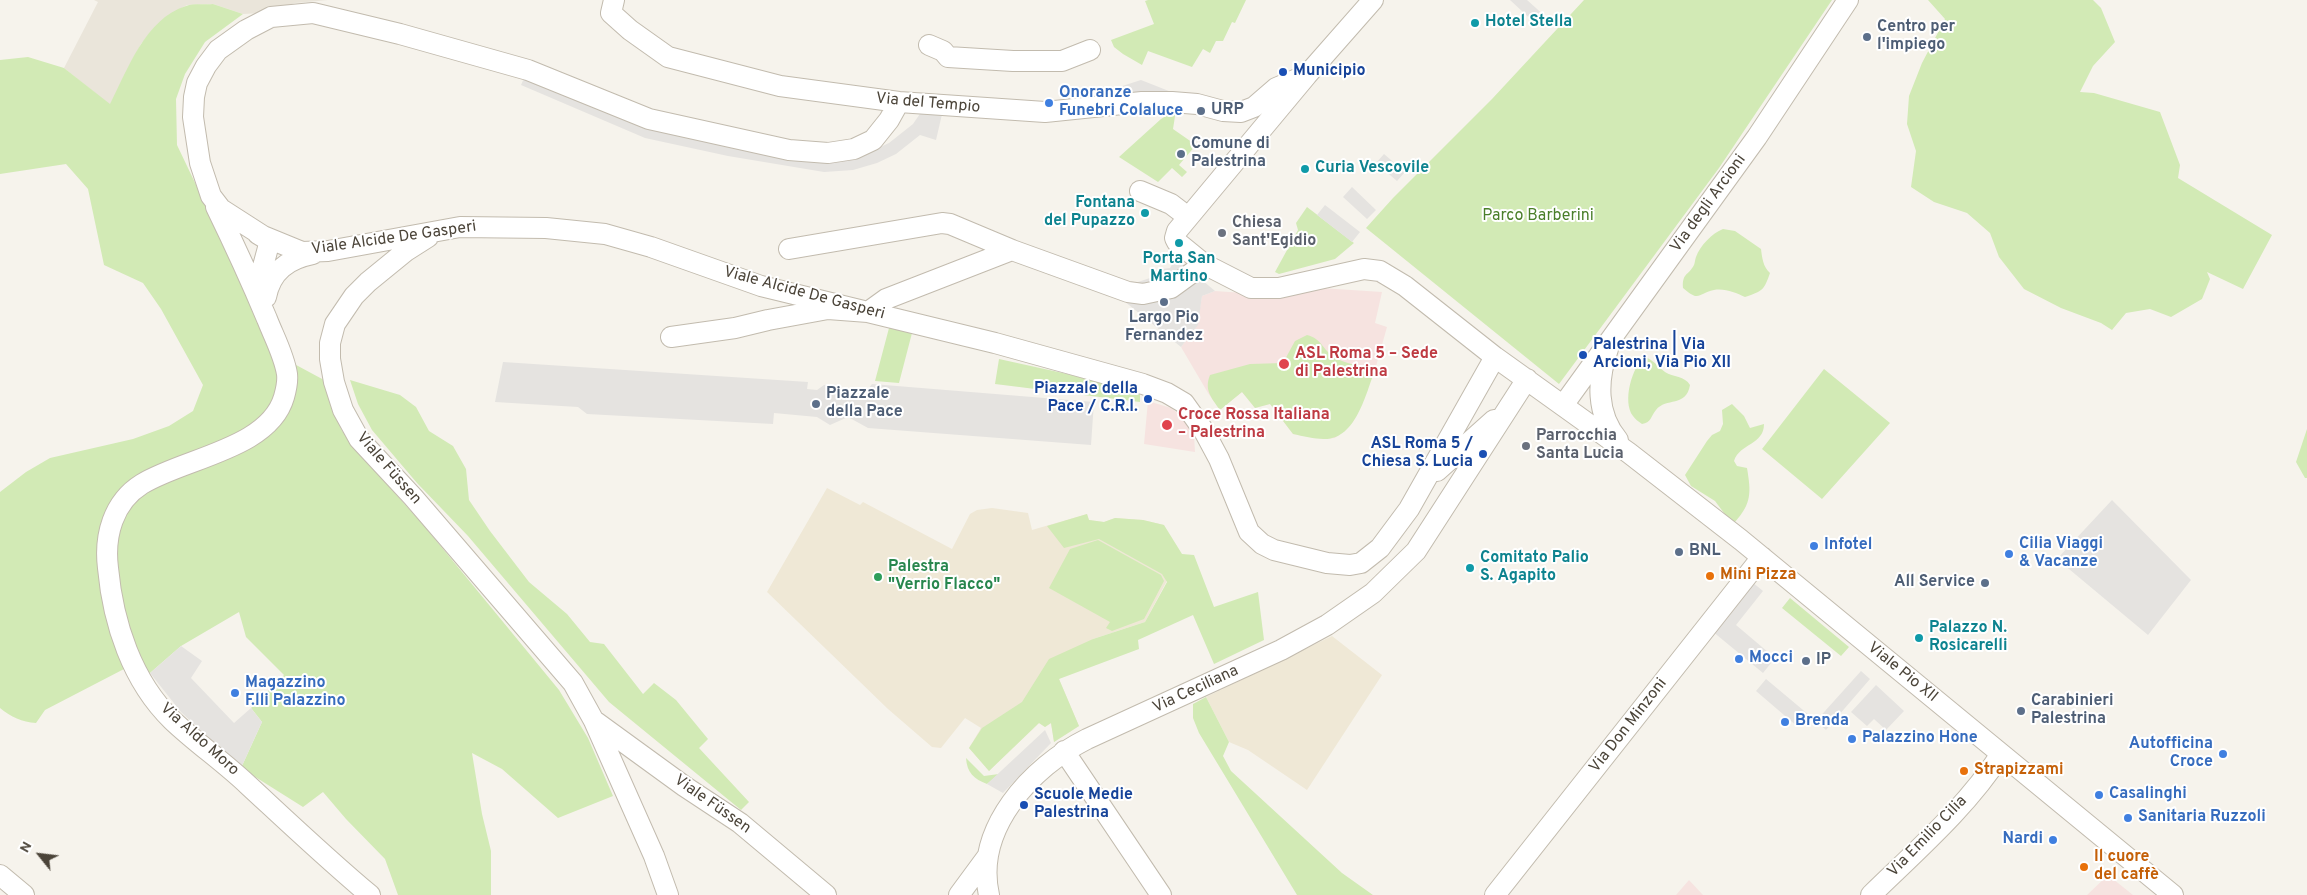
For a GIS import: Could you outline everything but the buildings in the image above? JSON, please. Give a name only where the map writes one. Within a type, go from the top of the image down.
[{"type":"street","name":"Via del Tempio","points":[[614,0],[611,13],[630,30],[668,57],[780,86],[899,102],[1045,112],[1142,102],[1197,104],[1231,112],[1241,112],[1279,96]]},
{"type":"street","points":[[1372,0],[1307,75],[1279,96],[1188,217],[1175,238],[1204,264],[1244,285],[1260,290],[1279,288],[1356,270],[1371,269],[1380,271],[1405,286],[1495,357],[1564,404]]},
{"type":"street","name":"Via degli Arcioni","points":[[1564,404],[1762,130],[1848,0]]},
{"type":"street","name":"Viale Alcide De Gasperi","points":[[899,102],[889,120],[873,140],[854,149],[828,153],[789,150],[649,119],[528,70],[313,13],[271,17],[251,26],[218,50],[206,66],[197,83],[194,98],[195,138],[210,196],[230,216],[263,236],[302,252],[328,251],[460,227],[546,228],[605,234],[651,247],[746,282],[995,343],[1134,382],[1178,399],[1188,408],[1214,449],[1249,532],[1267,547],[1336,564],[1350,565],[1361,563],[1374,554],[1393,533],[1422,486]]},
{"type":"street","points":[[929,45],[943,52],[948,57],[1013,61],[1062,60],[1090,50]]},
{"type":"street","points":[[1140,191],[1171,204],[1188,217]]},
{"type":"street","name":"Via Aldo Moro","points":[[210,196],[246,268],[275,336],[287,376],[285,395],[278,412],[266,426],[252,437],[170,469],[139,486],[126,498],[117,510],[109,530],[107,559],[112,595],[124,645],[146,686],[171,719],[247,784],[370,895]]},
{"type":"street","points":[[789,249],[942,223],[962,228],[1012,250],[1128,292],[1143,294],[1170,288],[1204,264]]},
{"type":"street","name":"Viale Füssen","points":[[460,227],[432,236],[406,251],[368,282],[344,309],[335,324],[330,343],[330,359],[337,394],[346,418],[359,439],[413,498],[573,683],[594,721],[654,856],[668,895]]},
{"type":"street","name":"Via Aldo Moro","points":[[246,268],[245,255],[247,243],[254,236],[263,236],[268,240],[269,244],[262,270],[264,311]]},
{"type":"street","points":[[671,337],[736,328],[828,309],[868,312],[886,299],[1012,250]]},
{"type":"street","points":[[264,311],[272,277],[281,268],[300,257],[328,251]]},
{"type":"street","name":"Viale Pio XII","points":[[1622,323],[1604,362],[1601,397],[1608,424],[1630,452]]},
{"type":"street","points":[[1422,486],[1495,357]]},
{"type":"street","name":"Via Ceciliana","points":[[989,895],[985,872],[987,857],[994,834],[1008,809],[1042,769],[1064,751],[1281,650],[1327,624],[1373,593],[1404,565],[1421,544],[1527,379]]},
{"type":"street","points":[[1447,504],[1462,447],[1472,397]]},
{"type":"street","name":"Viale Pio XII","points":[[1564,404],[1630,452],[1762,557],[2173,895]]},
{"type":"street","points":[[1422,486],[1462,447],[1509,408]]},
{"type":"street","name":"Via Don Minzoni","points":[[1495,895],[1762,557]]},
{"type":"street","name":"Viale Füssen","points":[[594,721],[679,783],[740,823],[826,895]]},
{"type":"street","points":[[1064,751],[1161,895]]},
{"type":"street","name":"Via Emilio Cilia","points":[[1871,895],[1955,811],[1984,778],[2001,754]]},
{"type":"street","points":[[958,895],[987,857]]},
{"type":"shaded area","points":[[94,0],[328,0],[295,3],[262,13],[243,14],[213,4],[187,5],[171,14],[156,26],[141,44],[110,105],[64,68],[98,2]]},
{"type":"shaded area","points":[[1510,0],[1527,0],[1546,17],[1538,26]]},
{"type":"shaded area","points":[[525,76],[646,127],[859,157],[889,143],[913,124],[924,108],[943,110],[936,140],[920,135],[896,154],[877,163],[853,170],[824,172],[728,156],[645,138],[521,85]]},
{"type":"shaded area","points":[[1141,80],[1179,95],[1117,96],[1116,88]]},
{"type":"shaded area","points":[[1384,154],[1405,172],[1397,181],[1376,163]]},
{"type":"shaded area","points":[[1352,187],[1376,210],[1367,219],[1343,197]]},
{"type":"shaded area","points":[[1325,205],[1360,232],[1352,242],[1317,215]]},
{"type":"shaded area","name":"Largo Pio Fernandez","points":[[1176,258],[1215,291],[1202,296],[1198,325],[1181,347],[1119,297],[1132,284],[1159,275],[1162,269],[1170,268]]},
{"type":"shaded area","name":"ASL Roma 5 – Sede di Palestrina","points":[[1321,288],[1382,292],[1375,323],[1387,327],[1375,370],[1353,422],[1335,438],[1324,439],[1293,434],[1270,404],[1255,408],[1242,392],[1220,410],[1181,347],[1197,325],[1202,296],[1215,291],[1286,296]]},
{"type":"shaded area","name":"Piazzale della Pace","points":[[503,362],[808,382],[807,389],[817,390],[824,385],[834,384],[857,396],[865,393],[872,384],[1094,402],[1091,445],[868,428],[848,417],[830,425],[817,417],[774,413],[773,424],[587,414],[578,407],[495,402]]},
{"type":"shaded area","name":"Croce Rossa Italiana – Palestrina","points":[[1148,401],[1171,408],[1183,417],[1194,435],[1195,452],[1144,444]]},
{"type":"shaded area","points":[[827,488],[860,505],[863,502],[952,549],[970,514],[977,510],[992,508],[1028,513],[1032,530],[1087,514],[1089,520],[1104,522],[1115,518],[1143,520],[1164,525],[1171,573],[1145,622],[1093,639],[1059,679],[1079,726],[1054,742],[1051,723],[1045,727],[1039,723],[989,771],[969,748],[981,728],[965,718],[941,748],[932,747],[888,709],[767,592]]},
{"type":"shaded area","points":[[2112,500],[2191,580],[2148,635],[2057,559]]},
{"type":"shaded area","points":[[1752,582],[1763,591],[1736,625],[1775,658],[1763,673],[1712,631]]},
{"type":"shaded area","points":[[1332,636],[1382,675],[1307,790],[1248,750],[1229,742],[1206,697]]},
{"type":"shaded area","points":[[181,646],[202,661],[191,678],[234,723],[251,708],[262,722],[241,768],[181,712],[150,673]]},
{"type":"shaded area","points":[[1861,671],[1870,679],[1826,730],[1816,721]]},
{"type":"shaded area","points":[[1766,679],[1809,715],[1798,727],[1756,691]]},
{"type":"shaded area","points":[[1876,685],[1904,711],[1886,730],[1874,719],[1867,726],[1851,712]]},
{"type":"shaded area","points":[[1045,730],[1051,743],[1003,793],[987,784]]},
{"type":"shaded area","points":[[2108,875],[2133,895],[2087,895]]},
{"type":"shaded area","points":[[1689,880],[1703,895],[1676,895]]},
{"type":"green space","points":[[1246,0],[1235,23],[1232,22],[1223,41],[1216,41],[1210,53],[1203,49],[1192,67],[1148,51],[1142,65],[1114,47],[1111,40],[1154,24],[1145,1]]},
{"type":"green space","name":"Parco Barberini","points":[[1584,0],[1832,0],[1719,168],[1559,384],[1366,228],[1393,198],[1492,99]]},
{"type":"green space","points":[[1928,0],[2093,0],[2101,8],[2115,42],[2093,66],[2080,92],[2094,93],[2160,112],[2180,165],[2178,178],[2272,235],[2243,289],[2207,272],[2210,279],[2202,299],[2171,317],[2150,309],[2126,313],[2112,330],[2101,323],[2061,308],[2024,289],[1999,257],[1990,233],[1967,213],[1934,202],[1911,187],[1916,151],[1907,124],[1909,96],[1922,63],[1945,19]]},
{"type":"green space","points":[[213,4],[243,14],[205,42],[185,74],[176,99],[177,145],[250,298],[252,311],[272,352],[324,380],[330,404],[341,429],[352,445],[425,527],[559,690],[588,738],[613,796],[558,818],[502,769],[472,753],[482,814],[491,851],[491,895],[398,895],[385,859],[323,792],[303,807],[241,768],[262,722],[251,708],[284,675],[246,637],[239,612],[181,646],[150,673],[124,669],[45,710],[36,723],[17,719],[0,708],[0,492],[26,472],[50,458],[133,439],[169,426],[193,411],[203,385],[161,309],[143,283],[104,265],[88,189],[66,164],[0,174],[0,60],[28,57],[64,68],[110,104],[139,47],[159,22],[186,6]]},
{"type":"green space","points":[[1176,110],[1173,129],[1196,145],[1179,165],[1187,172],[1182,177],[1172,168],[1158,182],[1119,157],[1161,119]]},
{"type":"green space","points":[[1307,207],[1354,243],[1335,259],[1279,274],[1275,272],[1298,230],[1296,223]]},
{"type":"green space","points":[[1723,229],[1735,231],[1761,249],[1764,265],[1770,273],[1766,283],[1756,293],[1745,297],[1722,290],[1709,291],[1699,296],[1693,295],[1683,288],[1684,277],[1692,269],[1703,244]]},
{"type":"green space","points":[[889,328],[912,333],[899,383],[875,381]]},
{"type":"green space","points":[[1307,335],[1316,339],[1334,357],[1375,370],[1358,413],[1352,424],[1344,432],[1335,437],[1324,439],[1293,434],[1270,404],[1255,408],[1242,392],[1220,410],[1208,389],[1210,375],[1250,364],[1283,363],[1295,341]]},
{"type":"green space","points":[[1645,357],[1668,374],[1682,378],[1690,385],[1684,397],[1660,406],[1649,421],[1642,424],[1634,417],[1628,402],[1630,385],[1636,368]]},
{"type":"green space","points":[[999,359],[1140,390],[1140,402],[995,384]]},
{"type":"green space","points":[[1824,369],[1890,423],[1822,499],[1762,449]]},
{"type":"green space","points":[[350,380],[400,395],[416,407],[429,431],[453,446],[466,469],[469,500],[529,582],[567,614],[590,642],[604,644],[643,694],[654,683],[676,700],[708,739],[699,748],[749,802],[741,810],[609,702],[468,536],[417,483],[372,430],[358,404]]},
{"type":"green space","points":[[1732,404],[1744,416],[1750,428],[1764,424],[1760,436],[1741,451],[1734,461],[1737,466],[1747,468],[1749,484],[1749,497],[1745,509],[1735,522],[1730,521],[1715,501],[1691,486],[1685,475],[1707,441],[1712,435],[1720,431],[1723,424],[1722,410]]},
{"type":"green space","points":[[2307,429],[2307,478],[2305,478],[2296,462]]},
{"type":"green space","points":[[1087,514],[1089,520],[1104,522],[1115,518],[1143,520],[1164,525],[1182,554],[1194,555],[1214,607],[1258,592],[1264,640],[1214,664],[1193,615],[1138,640],[1139,649],[1059,679],[1079,726],[1054,742],[1051,723],[1045,727],[1039,723],[989,771],[969,748],[982,728],[1022,702],[1049,659],[1093,639],[1145,622],[1167,582],[1162,574],[1099,539],[1064,548],[1047,526]]},
{"type":"green space","points":[[1098,540],[1161,575],[1164,581],[1144,619],[1112,631],[1106,628],[1110,622],[1049,588],[1070,549]]},
{"type":"green space","points":[[1790,598],[1849,647],[1841,656],[1782,608]]},
{"type":"green space","points":[[1206,697],[1229,742],[1223,756],[1231,771],[1342,873],[1373,895],[1297,895],[1199,733],[1193,718],[1193,704]]},
{"type":"green space","points":[[966,758],[984,776],[999,774],[987,784],[982,782],[970,772]]},
{"type":"place","name":"Hotel Stella","points":[[1475,23]]},
{"type":"place","name":"Centro per l'impiego","points":[[1867,37]]},
{"type":"place","name":"Municipio","points":[[1283,72]]},
{"type":"place","name":"Onoranze Funebri Colaluce","points":[[1049,103]]},
{"type":"place","name":"URP","points":[[1201,111]]},
{"type":"place","name":"Comune di Palestrina","points":[[1181,154]]},
{"type":"place","name":"Curia Vescovile","points":[[1305,169]]},
{"type":"place","name":"Fontana del Pupazzo","points":[[1145,213]]},
{"type":"place","name":"Chiesa Sant'Egidio","points":[[1222,233]]},
{"type":"place","name":"Porta San Martino","points":[[1179,243]]},
{"type":"place","name":"Largo Pio Fernandez","points":[[1164,302]]},
{"type":"place","name":"Palestrina | Via Arcioni, Via Pio XII","points":[[1583,355]]},
{"type":"place","name":"ASL Roma 5 – Sede di Palestrina","points":[[1284,364]]},
{"type":"place","name":"Piazzale della Pace / C.R.I.","points":[[1148,399]]},
{"type":"place","name":"Piazzale della Pace","points":[[816,404]]},
{"type":"place","name":"Croce Rossa Italiana – Palestrina","points":[[1167,425]]},
{"type":"place","name":"Parrocchia Santa Lucia","points":[[1526,446]]},
{"type":"place","name":"ASL Roma 5 / Chiesa S. Lucia","points":[[1483,454]]},
{"type":"place","name":"Infotel","points":[[1814,546]]},
{"type":"place","name":"BNL","points":[[1679,552]]},
{"type":"place","name":"Cilia Viaggi & Vacanze","points":[[2009,554]]},
{"type":"place","name":"Comitato Palio S. Agapito","points":[[1470,568]]},
{"type":"place","name":"Mini Pizza","points":[[1710,576]]},
{"type":"place","name":"Palestra \"Verrio Flacco\"","points":[[878,577]]},
{"type":"place","name":"All Service","points":[[1985,583]]},
{"type":"place","name":"Palazzo N. Rosicarelli","points":[[1919,638]]},
{"type":"place","name":"Mocci","points":[[1739,659]]},
{"type":"place","name":"IP","points":[[1806,661]]},
{"type":"place","name":"Magazzino F.lli Palazzino","points":[[235,693]]},
{"type":"place","name":"Carabinieri Palestrina","points":[[2021,711]]},
{"type":"place","name":"Brenda","points":[[1785,722]]},
{"type":"place","name":"Palazzino Hone","points":[[1852,739]]},
{"type":"place","name":"Autofficina Croce","points":[[2223,754]]},
{"type":"place","name":"Strapizzami","points":[[1964,771]]},
{"type":"place","name":"Casalinghi","points":[[2099,795]]},
{"type":"place","name":"Scuole Medie Palestrina","points":[[1024,805]]},
{"type":"place","name":"Sanitaria Ruzzoli","points":[[2128,818]]},
{"type":"place","name":"Nardi","points":[[2053,840]]},
{"type":"place","name":"Il cuore del caffè","points":[[2084,867]]}]
